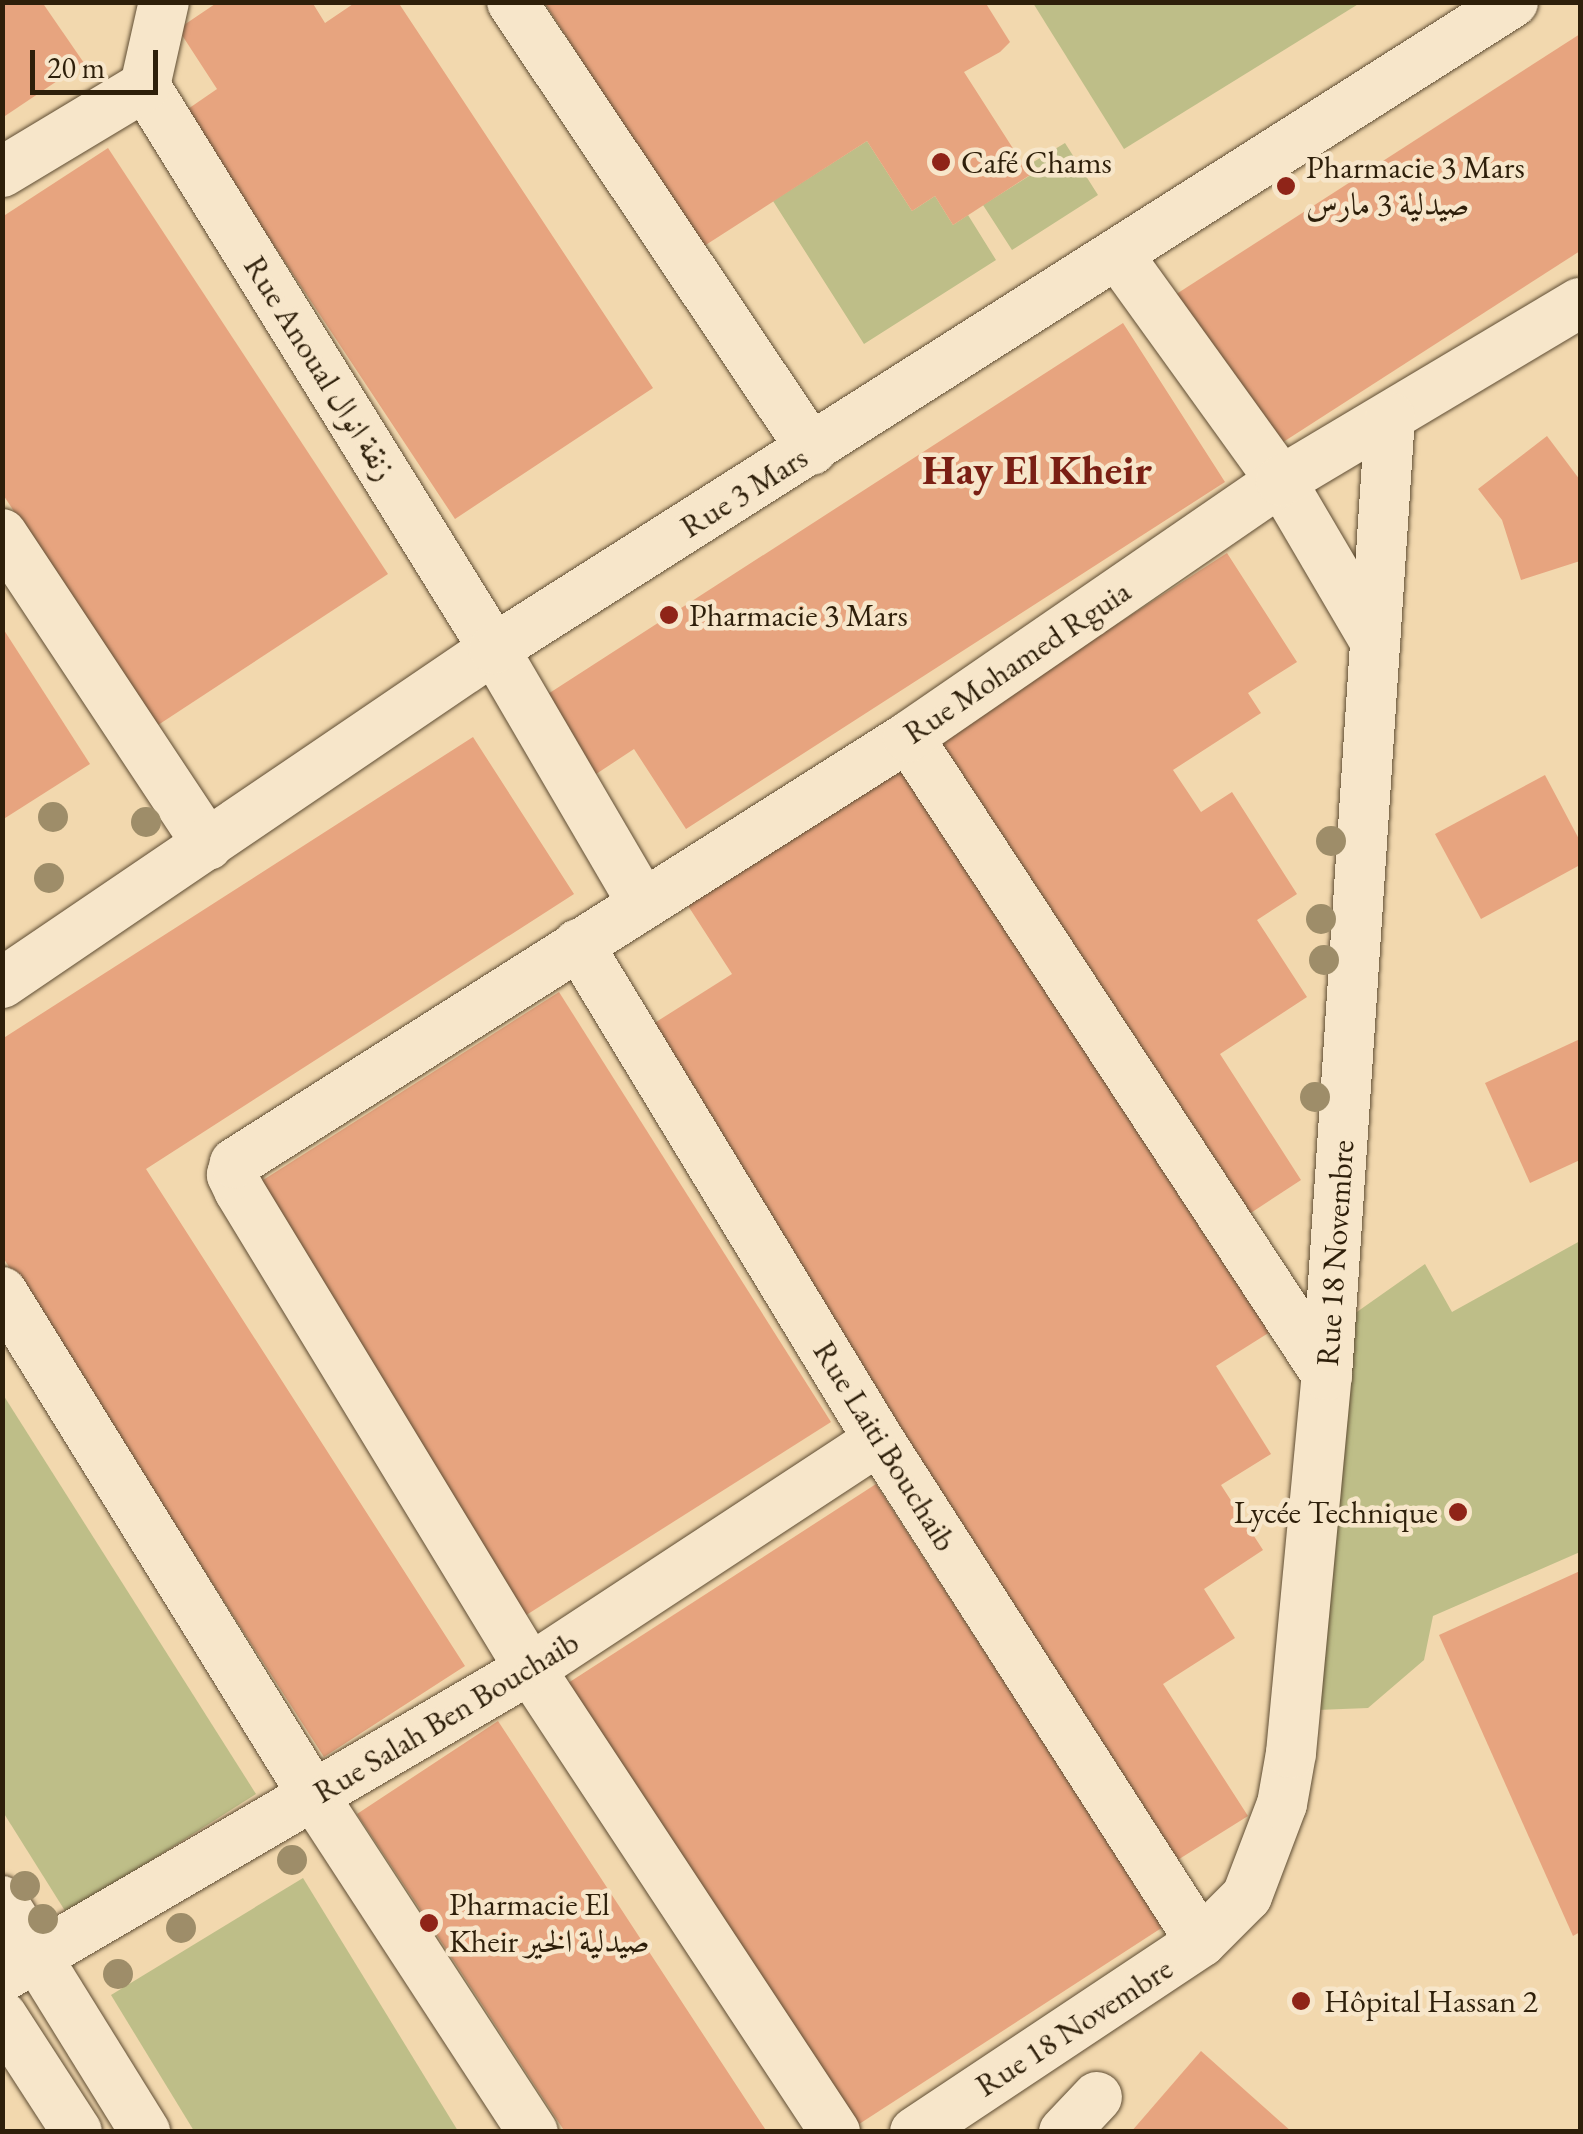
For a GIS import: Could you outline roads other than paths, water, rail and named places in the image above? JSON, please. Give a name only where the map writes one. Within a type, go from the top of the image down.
[{"type":"street","points":[[2,172],[145,86],[164,2]]},
{"type":"street","points":[[512,2],[812,450]]},
{"type":"street","name":"Rue 3 Mars","points":[[2,983],[494,649],[1118,255],[1498,6]]},
{"type":"street","name":"Rue Anoual زنقة انوال","points":[[145,86],[494,649]]},
{"type":"street","points":[[1118,255],[1282,480],[1375,641]]},
{"type":"street","points":[[1390,417],[1580,303]]},
{"type":"street","name":"Rue Mohamed Rguia","points":[[530,1669],[232,1174],[244,1154],[908,737],[1282,480],[1390,417]]},
{"type":"street","name":"Rue 18 Novembre","points":[[916,2132],[1202,1942],[1247,1896],[1282,1804],[1291,1753],[1327,1376],[1390,417]]},
{"type":"street","points":[[2,534],[208,845]]},
{"type":"street","points":[[494,649],[642,902]]},
{"type":"street","points":[[908,737],[1327,1376]]},
{"type":"street","name":"Rue Laiti Bouchaib","points":[[578,944],[879,1440],[1202,1942]]},
{"type":"street","points":[[2,1292],[315,1798],[533,2132]]},
{"type":"street","name":"Rue Salah Ben Bouchaib","points":[[20,1967],[530,1669],[879,1440]]},
{"type":"street","points":[[530,1669],[835,2132]]},
{"type":"street","points":[[2,1902],[20,1967],[145,2132]]},
{"type":"street","points":[[2,2016],[77,2132]]},
{"type":"place","name":"Café Chams","points":[[941,162]]},
{"type":"place","name":"Pharmacie 3 Mars صيدلية 3 مارس","points":[[1286,186]]},
{"type":"place","name":"Pharmacie 3 Mars","points":[[669,615]]},
{"type":"place","name":"Lycée Technique","points":[[1458,1512]]},
{"type":"place","name":"Pharmacie El Kheir صيدلية الخير","points":[[429,1923]]},
{"type":"place","name":"Hôpital Hassan 2","points":[[1301,2001]]},
{"type":"district","name":"Hay El Kheir","points":[[1037,470]]}]
